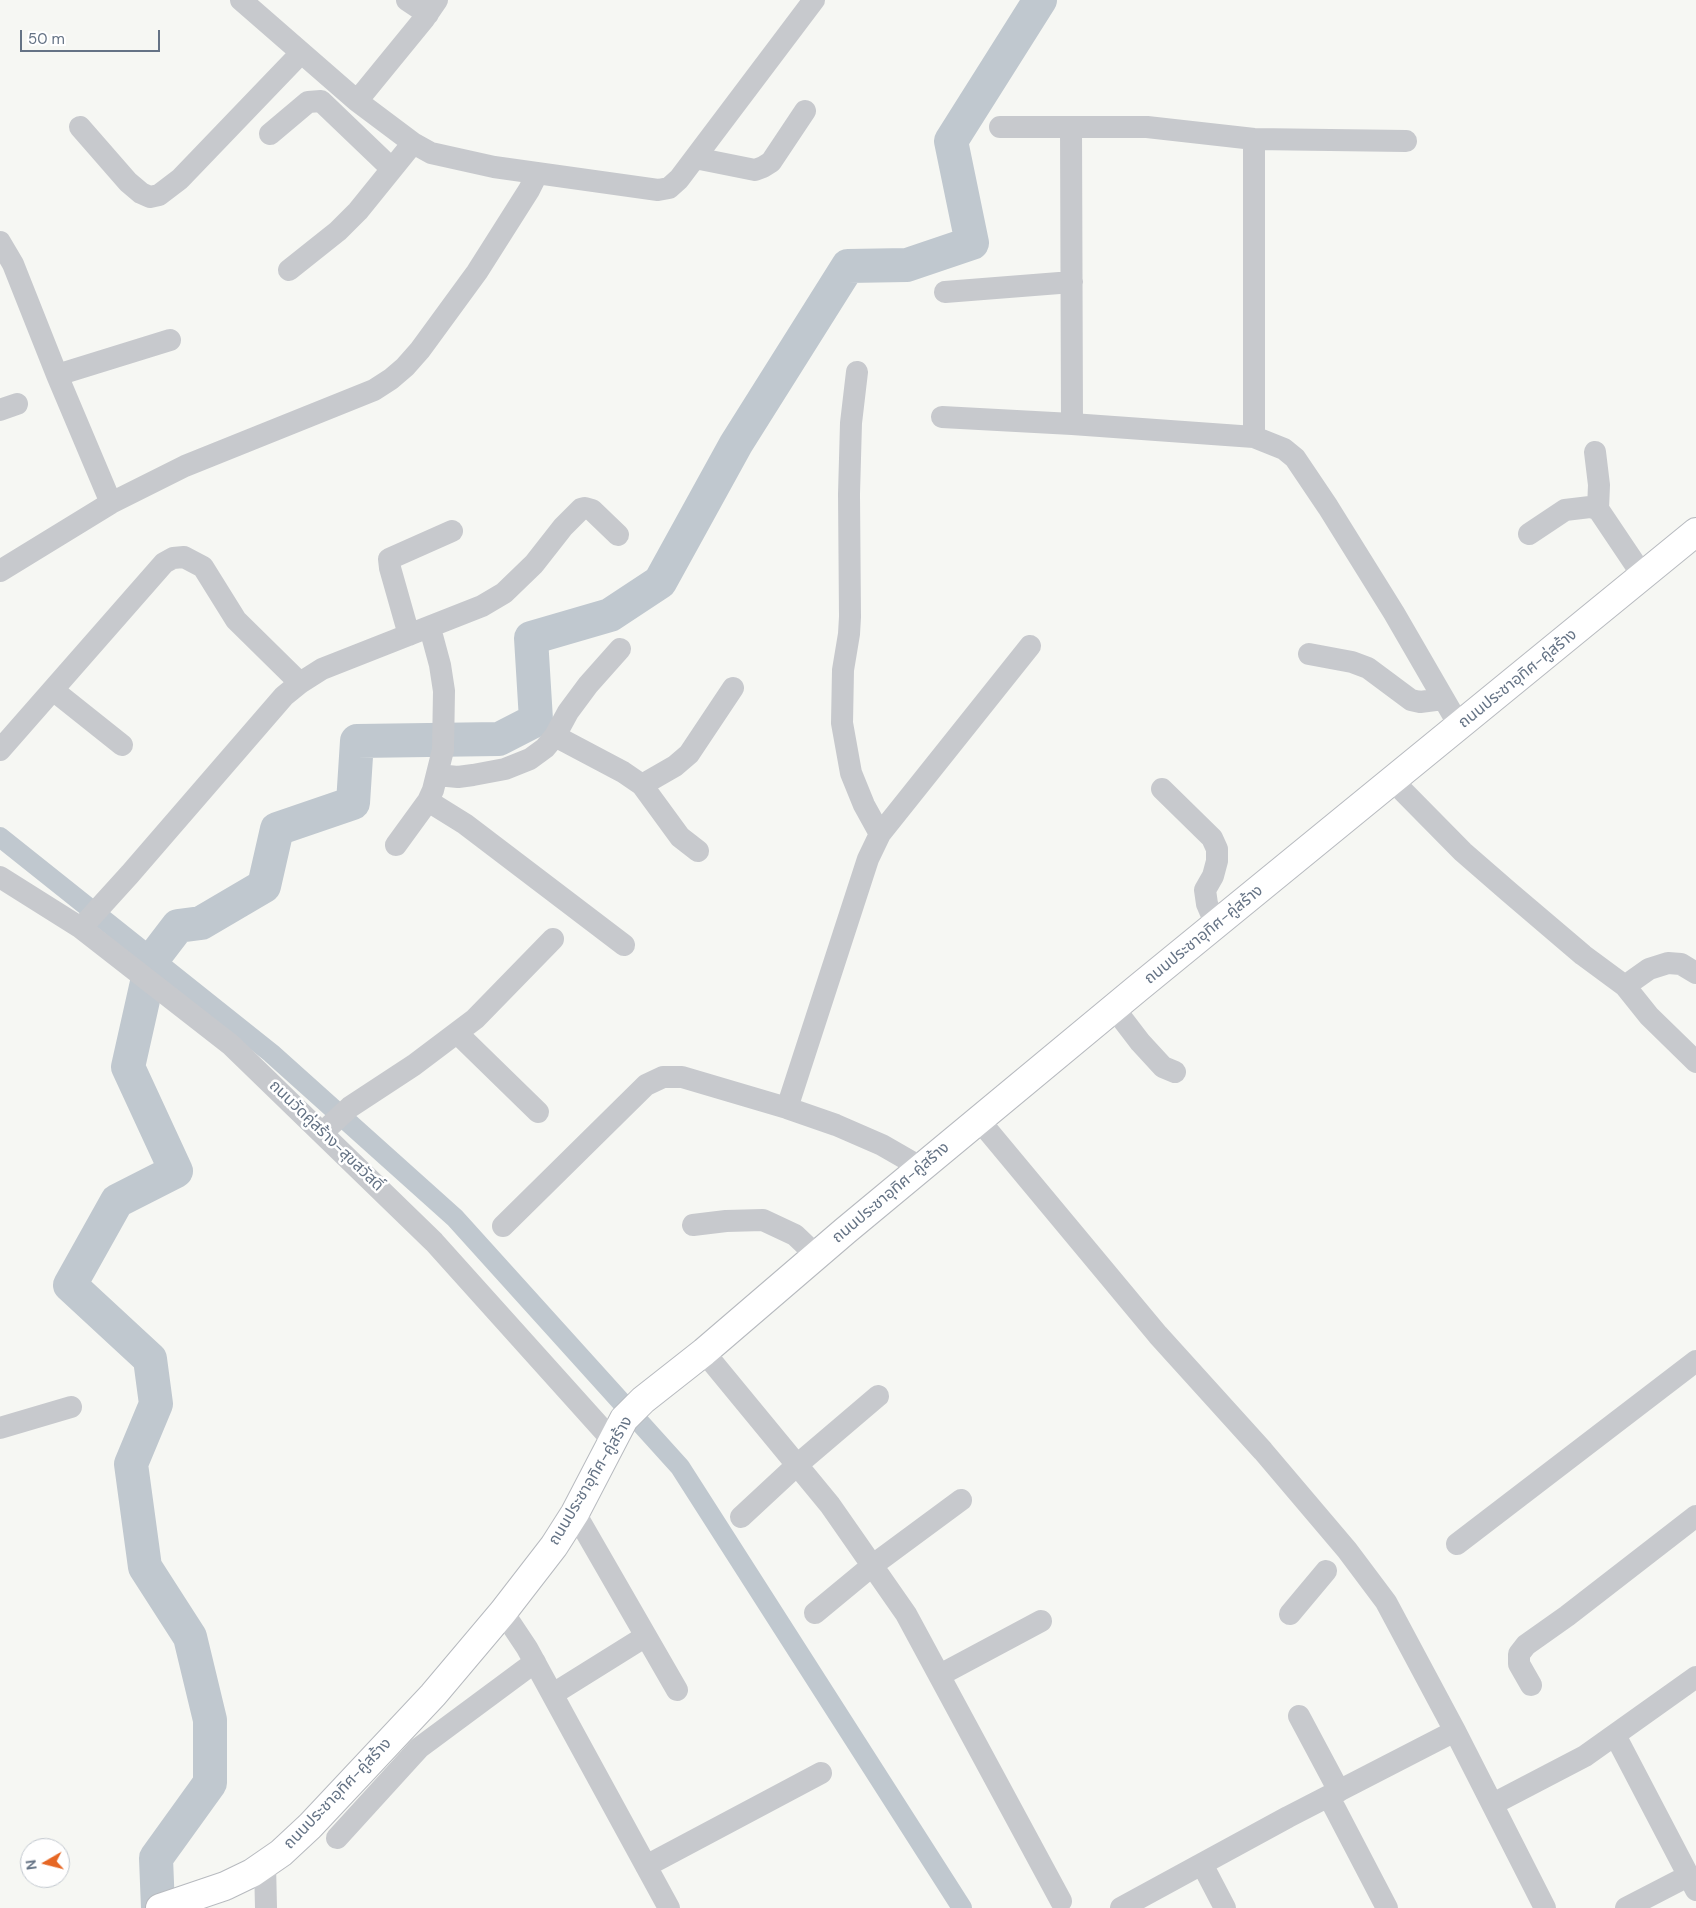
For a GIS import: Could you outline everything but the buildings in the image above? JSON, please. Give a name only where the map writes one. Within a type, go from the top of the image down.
[{"type":"main road","name":"ถนนประชาอุทิศ-คู่สร้าง","points":[[171,1904],[225,1886],[252,1873],[281,1853],[317,1818],[433,1695],[503,1612],[554,1546],[575,1513],[627,1420],[816,1255],[1114,1008],[1460,727],[1696,532]]},
{"type":"street","points":[[241,0],[357,101],[413,143],[431,153],[494,167],[658,190],[668,188],[679,179],[814,0]]},
{"type":"street","points":[[357,101],[432,7],[407,0]]},
{"type":"street","points":[[80,127],[128,182],[141,194],[159,195],[180,178],[300,53]]},
{"type":"street","points":[[270,134],[308,102],[321,101],[392,169]]},
{"type":"street","points":[[695,158],[755,170],[763,167],[771,162],[806,111]]},
{"type":"street","points":[[1000,127],[1147,127],[1254,139],[1406,141]]},
{"type":"street","points":[[1071,127],[1072,424]]},
{"type":"street","points":[[1254,139],[1254,437]]},
{"type":"street","points":[[289,270],[338,231],[358,212],[413,143]]},
{"type":"street","points":[[0,571],[111,503],[185,466],[374,390],[391,379],[420,350],[477,272],[529,190],[537,174]]},
{"type":"street","points":[[0,242],[13,264],[111,503]]},
{"type":"street","points":[[945,292],[1072,282]]},
{"type":"street","points":[[57,375],[170,340]]},
{"type":"street","points":[[857,372],[851,423],[849,494],[850,609],[849,634],[843,670],[842,723],[851,773],[864,805],[880,834]]},
{"type":"street","points":[[942,418],[1072,424],[1254,437],[1284,449],[1295,458],[1389,605],[1460,727]]},
{"type":"street","points":[[1596,452],[1599,485],[1598,509],[1643,576]]},
{"type":"street","points":[[1529,534],[1565,510],[1590,507],[1598,509]]},
{"type":"street","points":[[81,928],[284,696],[300,683],[322,669],[482,606],[504,593],[534,564],[563,526],[580,509],[592,510],[618,535]]},
{"type":"street","points":[[396,845],[428,801],[437,775],[442,750],[444,691],[440,665],[420,631],[390,568],[389,559],[452,531]]},
{"type":"street","points":[[0,750],[164,563],[172,558],[184,557],[203,567],[236,620],[300,683]]},
{"type":"street","points":[[787,1108],[868,859],[880,834],[1030,646]]},
{"type":"street","points":[[437,775],[458,777],[505,769],[530,759],[545,748],[555,736],[568,712],[588,685],[620,649]]},
{"type":"street","points":[[1309,654],[1352,662],[1368,668],[1410,700],[1420,702],[1443,699]]},
{"type":"street","points":[[642,785],[675,766],[689,754],[732,688]]},
{"type":"street","points":[[53,690],[122,745]]},
{"type":"street","points":[[555,736],[624,772],[642,785],[680,837],[698,851]]},
{"type":"street","points":[[1393,781],[1470,858],[1625,986],[1649,1016],[1696,1062]]},
{"type":"street","points":[[1162,789],[1212,838],[1217,849],[1217,861],[1205,890],[1207,904],[1216,925]]},
{"type":"street","points":[[428,801],[465,824],[624,945]]},
{"type":"street","name":"ถนนวัดคู่สร้าง-สุขสวัสดิ์","points":[[0,878],[81,928],[231,1044],[335,1121],[434,1242],[627,1420]]},
{"type":"street","points":[[335,1121],[475,1019],[553,939]]},
{"type":"street","points":[[1625,986],[1649,969],[1668,963],[1682,964],[1696,973]]},
{"type":"street","points":[[1114,1008],[1163,1067],[1175,1072]]},
{"type":"street","points":[[457,1033],[538,1112]]},
{"type":"street","points":[[503,1226],[646,1085],[663,1077],[682,1077],[787,1108],[836,1125],[882,1145],[922,1168]]},
{"type":"street","points":[[979,1120],[1158,1335],[1263,1450],[1335,1562],[1386,1602],[1493,1804],[1538,1906]]},
{"type":"street","points":[[693,1225],[726,1221],[763,1220],[795,1235],[816,1255]]},
{"type":"street","points":[[704,1352],[830,1505],[906,1614],[1060,1901]]},
{"type":"street","points":[[1457,1544],[1696,1361]]},
{"type":"street","points":[[741,1517],[797,1465],[878,1396]]},
{"type":"street","points":[[0,1428],[71,1407]]},
{"type":"street","points":[[815,1613],[873,1565],[960,1500]]},
{"type":"street","points":[[575,1513],[677,1690]]},
{"type":"street","points":[[1531,1685],[1519,1664],[1519,1654],[1526,1645],[1567,1616],[1696,1516]]},
{"type":"street","points":[[1290,1614],[1335,1562]]},
{"type":"street","points":[[503,1612],[535,1662],[669,1908]]},
{"type":"street","points":[[940,1675],[1041,1621]]},
{"type":"street","points":[[552,1694],[646,1636]]},
{"type":"street","points":[[337,1838],[419,1748],[535,1662]]},
{"type":"street","points":[[1493,1804],[1585,1756],[1696,1677]]},
{"type":"street","points":[[1299,1716],[1386,1908]]},
{"type":"street","points":[[1120,1908],[1288,1817],[1455,1731]]},
{"type":"street","points":[[1615,1735],[1691,1874],[1626,1908]]},
{"type":"street","points":[[646,1866],[821,1773]]},
{"type":"street","points":[[265,1863],[266,1908]]},
{"type":"street","points":[[1202,1864],[1225,1908]]},
{"type":"waterway","points":[[158,1908],[156,1858],[210,1783],[210,1720],[190,1637],[145,1567],[131,1464],[156,1404],[150,1359],[70,1285],[117,1201],[176,1171],[128,1067],[152,960],[178,926],[201,923],[264,886],[277,829],[353,803],[357,741],[499,739],[536,720],[531,638],[610,615],[660,582],[736,444],[848,266],[907,265],[972,243],[951,141],[1040,0]]},
{"type":"waterway","points":[[0,837],[271,1053],[455,1218],[680,1467],[962,1908]]}]
